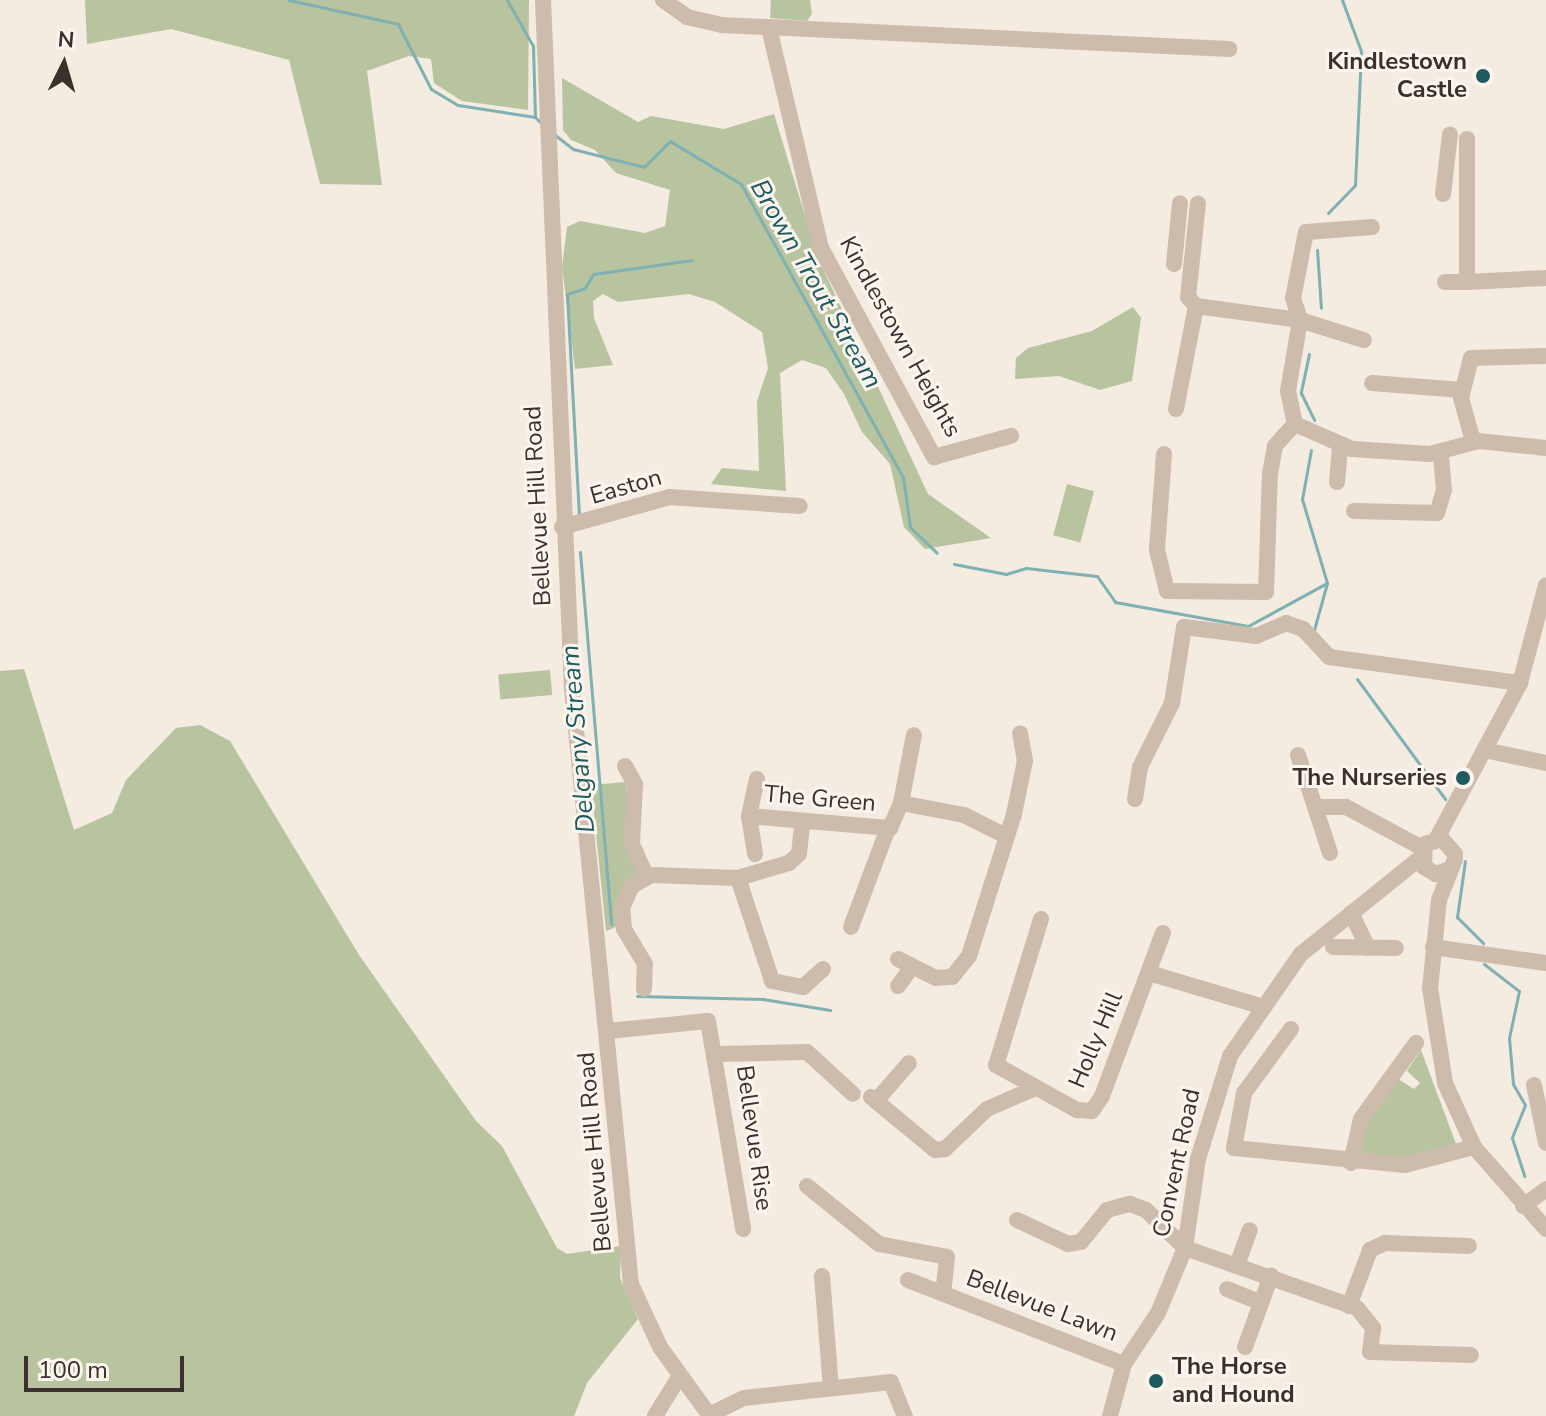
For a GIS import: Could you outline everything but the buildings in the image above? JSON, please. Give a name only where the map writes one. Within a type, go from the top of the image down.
[{"type":"street","name":"Bellevue Hill Road","points":[[543,0],[562,527],[631,1284],[679,1377],[709,1415]]},
{"type":"street","points":[[663,0],[687,17],[769,28],[1229,49]]},
{"type":"street","name":"Kindlestown Heights","points":[[769,28],[821,248],[934,457],[1011,436]]},
{"type":"street","points":[[1450,134],[1444,185],[1464,179]]},
{"type":"street","points":[[1467,139],[1464,179],[1467,282]]},
{"type":"street","points":[[1174,264],[1180,203]]},
{"type":"street","points":[[1198,204],[1188,297],[1196,306],[1300,320],[1364,340]]},
{"type":"street","points":[[1295,424],[1288,391],[1300,320],[1293,298],[1306,232],[1372,227]]},
{"type":"street","points":[[1176,238],[1194,240]]},
{"type":"street","points":[[1445,282],[1546,278]]},
{"type":"street","points":[[1176,409],[1196,306]]},
{"type":"street","points":[[1473,441],[1462,390],[1471,358],[1546,356]]},
{"type":"street","points":[[1372,383],[1462,390]]},
{"type":"street","points":[[1295,424],[1340,444],[1441,453],[1473,441],[1546,448]]},
{"type":"street","points":[[1164,454],[1157,550],[1167,591],[1266,592],[1270,474],[1275,446],[1295,424]]},
{"type":"street","points":[[1337,482],[1340,444]]},
{"type":"street","points":[[1354,511],[1437,513],[1444,490],[1441,453]]},
{"type":"street","name":"Easton","points":[[562,527],[670,497],[800,506]]},
{"type":"street","name":"Convent Road","points":[[1110,1416],[1124,1364],[1158,1313],[1185,1248],[1212,1101],[1264,1007],[1301,954],[1351,913],[1425,862],[1444,841],[1520,683],[1546,585]]},
{"type":"street","points":[[1135,799],[1140,767],[1172,703],[1184,627],[1256,636],[1286,623],[1303,629],[1329,657],[1520,683]]},
{"type":"street","points":[[898,986],[904,964],[936,978],[963,968],[989,909],[1025,761],[1020,733]]},
{"type":"street","name":"The Green","points":[[851,927],[888,828],[901,803],[914,735]]},
{"type":"street","points":[[1489,751],[1546,763]]},
{"type":"street","points":[[1298,755],[1330,853]]},
{"type":"street","points":[[625,766],[635,784],[632,844],[647,877]]},
{"type":"street","name":"The Green","points":[[755,854],[749,816],[757,779]]},
{"type":"street","name":"The Green","points":[[901,803],[951,811],[1006,836]]},
{"type":"street","points":[[1315,807],[1346,807],[1425,862],[1450,869]]},
{"type":"street","name":"The Green","points":[[749,816],[802,825],[888,828]]},
{"type":"street","points":[[644,989],[645,964],[624,929],[625,897],[647,877],[738,878],[789,863],[799,854],[802,825]]},
{"type":"street","points":[[1444,841],[1450,869],[1439,900],[1433,947],[1435,1047],[1474,1147],[1546,1229]]},
{"type":"street","points":[[1425,862],[1439,900]]},
{"type":"street","points":[[738,878],[772,981],[803,987],[823,969]]},
{"type":"street","points":[[1351,913],[1368,948]]},
{"type":"street","name":"Holly Hill","points":[[1041,919],[996,1065],[1033,1089],[1092,1111],[1163,933]]},
{"type":"street","points":[[597,937],[624,929]]},
{"type":"street","points":[[1333,947],[1396,948]]},
{"type":"street","points":[[1433,947],[1546,963]]},
{"type":"street","name":"Holly Hill","points":[[1149,973],[1264,1007]]},
{"type":"street","name":"Bellevue Rise","points":[[608,1031],[708,1021],[717,1054],[743,1229]]},
{"type":"street","points":[[1291,1029],[1257,1067],[1234,1148],[1351,1163],[1434,1161],[1474,1147]]},
{"type":"street","points":[[1351,1163],[1361,1119],[1416,1043]]},
{"type":"street","name":"Bellevue Rise","points":[[717,1054],[807,1052],[853,1094]]},
{"type":"street","name":"Holly Hill","points":[[909,1063],[873,1099],[935,1150],[945,1149],[987,1109],[1033,1089]]},
{"type":"street","points":[[1534,1085],[1546,1143]]},
{"type":"street","name":"Bellevue Lawn","points":[[807,1186],[879,1244],[947,1257],[943,1293]]},
{"type":"street","points":[[1523,1206],[1546,1189]]},
{"type":"street","points":[[1017,1220],[1068,1244],[1081,1242],[1107,1210],[1130,1204],[1146,1210],[1185,1248],[1349,1306],[1373,1328],[1370,1352],[1471,1355]]},
{"type":"street","points":[[1237,1265],[1250,1230]]},
{"type":"street","points":[[1349,1306],[1370,1250],[1385,1243],[1469,1246]]},
{"type":"street","points":[[822,1276],[831,1388]]},
{"type":"street","points":[[1245,1347],[1271,1276]]},
{"type":"street","name":"Bellevue Lawn","points":[[908,1280],[1124,1364]]},
{"type":"street","points":[[1227,1289],[1261,1303]]},
{"type":"street","points":[[655,1416],[679,1377]]},
{"type":"street","points":[[709,1415],[744,1398],[896,1383],[905,1416]]},
{"type":"green space","points":[[85,0],[529,0],[528,110],[462,101],[434,83],[431,59],[409,56],[367,71],[382,185],[320,184],[289,60],[171,29],[87,44]]},
{"type":"green space","points":[[771,0],[810,0],[812,14],[807,21],[770,18]]},
{"type":"green space","points":[[562,78],[638,122],[651,116],[724,129],[774,114],[818,258],[928,494],[991,538],[925,549],[904,527],[890,464],[862,432],[844,394],[826,368],[802,360],[780,373],[786,491],[711,484],[722,468],[759,471],[757,401],[768,368],[762,332],[715,302],[689,294],[618,302],[603,294],[593,301],[594,318],[613,365],[575,369],[562,267],[567,227],[580,221],[645,233],[665,226],[670,190],[616,173],[595,150],[571,140],[563,130]]},
{"type":"green space","points":[[1133,307],[1141,318],[1132,381],[1100,390],[1059,376],[1015,379],[1016,358],[1028,348],[1092,331]]},
{"type":"green space","points":[[1067,484],[1094,491],[1080,542],[1053,535]]},
{"type":"green space","points":[[24,669],[74,830],[112,813],[126,780],[176,728],[200,725],[230,741],[359,955],[476,1121],[502,1146],[557,1248],[567,1254],[621,1246],[620,1278],[638,1319],[587,1383],[574,1416],[0,1416],[0,671]]},
{"type":"green space","points":[[550,670],[552,695],[500,699],[498,675]]},
{"type":"green space","points":[[626,782],[638,876],[621,891],[616,927],[606,931],[591,785]]},
{"type":"green space","points":[[1421,1050],[1456,1144],[1414,1159],[1358,1159],[1357,1139],[1398,1079],[1414,1089],[1420,1083],[1407,1071]]},
{"type":"waterway","points":[[289,0],[398,24],[431,89],[458,105],[535,117]]},
{"type":"waterway","name":"Brown Trout Stream","points":[[507,0],[533,46],[535,117],[543,125]]},
{"type":"waterway","points":[[1328,213],[1355,185],[1361,51],[1342,0]]},
{"type":"waterway","name":"Brown Trout Stream","points":[[555,135],[573,149],[644,167],[670,141],[741,184],[903,477],[910,527],[937,553]]},
{"type":"waterway","points":[[1317,250],[1321,308]]},
{"type":"waterway","name":"Delgany Stream","points":[[579,516],[567,294],[585,288],[593,274],[692,260]]},
{"type":"waterway","points":[[1309,354],[1301,393],[1314,420]]},
{"type":"waterway","points":[[1311,450],[1302,499],[1327,583],[1314,630]]},
{"type":"waterway","name":"Delgany Stream","points":[[580,552],[611,924]]},
{"type":"waterway","name":"Brown Trout Stream","points":[[954,564],[1006,574],[1026,568],[1097,576],[1115,602],[1248,626],[1327,583]]},
{"type":"waterway","points":[[1357,679],[1445,799]]},
{"type":"waterway","name":"Brown Trout Stream","points":[[1465,861],[1457,917],[1483,943]]},
{"type":"waterway","name":"Brown Trout Stream","points":[[1484,964],[1519,991],[1509,1038],[1513,1084],[1525,1105],[1512,1138],[1524,1176]]},
{"type":"waterway","name":"Delgany Stream","points":[[637,996],[763,999],[830,1010]]},
{"type":"place","name":"Kindlestown Castle","points":[[1483,76]]},
{"type":"place","name":"The Nurseries","points":[[1463,778]]},
{"type":"place","name":"The Horse and Hound","points":[[1156,1381]]}]
